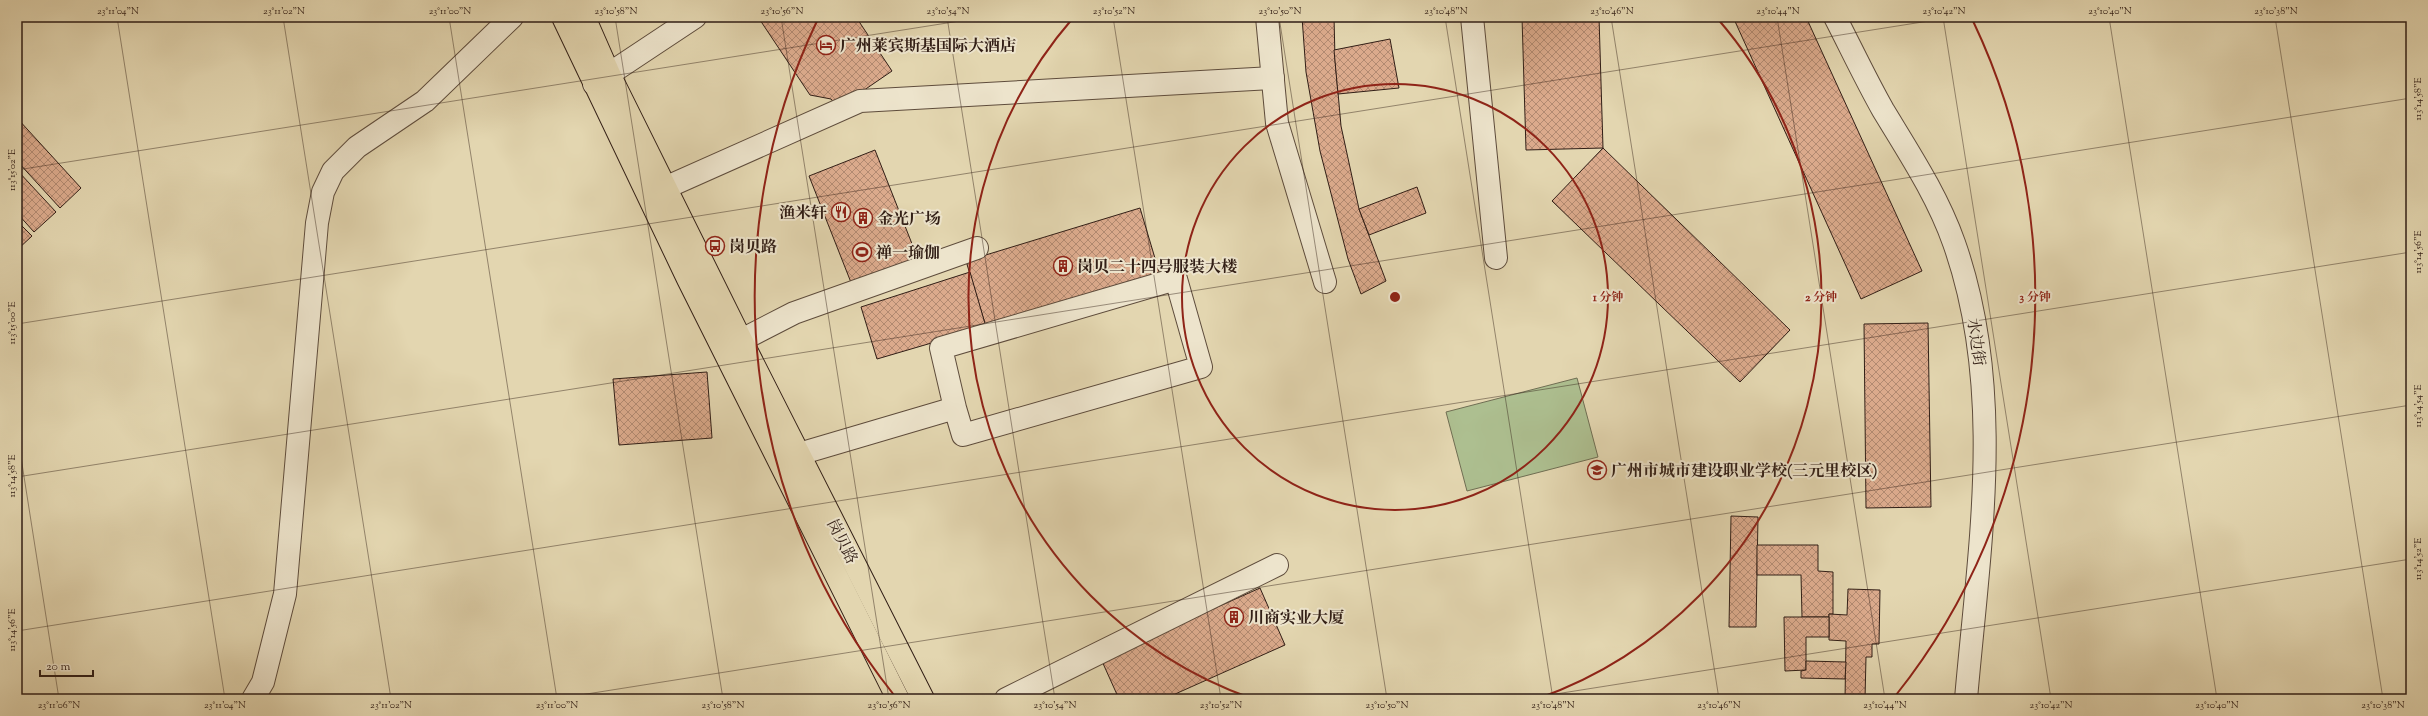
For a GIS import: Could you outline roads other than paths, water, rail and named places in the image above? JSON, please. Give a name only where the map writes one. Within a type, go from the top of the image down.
[{"type":"main road","name":"岗贝路","points":[[563,17],[602,79],[732,345],[898,699]]},
{"type":"main road","name":"岗贝路","points":[[584,17],[602,79]]},
{"type":"main road","name":"岗贝路","points":[[732,345],[799,454],[923,699]]},
{"type":"street","points":[[253,699],[263,682],[284,594],[317,223],[323,192],[333,171],[357,147],[424,101],[512,17]]},
{"type":"street","points":[[602,79],[696,17]]},
{"type":"street","points":[[1267,17],[1277,123],[1325,282]]},
{"type":"street","points":[[1472,17],[1496,258]]},
{"type":"street","name":"水边街","points":[[1835,17],[1883,109],[1939,207],[1954,243],[1975,323],[1983,387],[1985,467],[1966,699]]},
{"type":"street","points":[[657,192],[860,101],[1273,78]]},
{"type":"street","points":[[732,345],[794,314],[977,248]]},
{"type":"street","points":[[1176,279],[1201,367],[963,435],[955,408],[941,348],[1176,279]]},
{"type":"street","points":[[799,454],[955,408]]},
{"type":"street","points":[[1006,699],[1277,565]]},
{"type":"place","name":"广州莱宾斯基国际大酒店","points":[[826,45]]},
{"type":"place","name":"渔米轩","points":[[841,212]]},
{"type":"place","name":"金光广场","points":[[863,218]]},
{"type":"place","name":"岗贝路","points":[[715,246]]},
{"type":"place","name":"禅一瑜伽","points":[[862,252]]},
{"type":"place","name":"岗贝二十四号服装大楼","points":[[1063,266]]},
{"type":"place","name":"广州市城市建设职业学校(三元里校区)","points":[[1597,470]]},
{"type":"place","name":"川商实业大厦","points":[[1234,617]]}]
